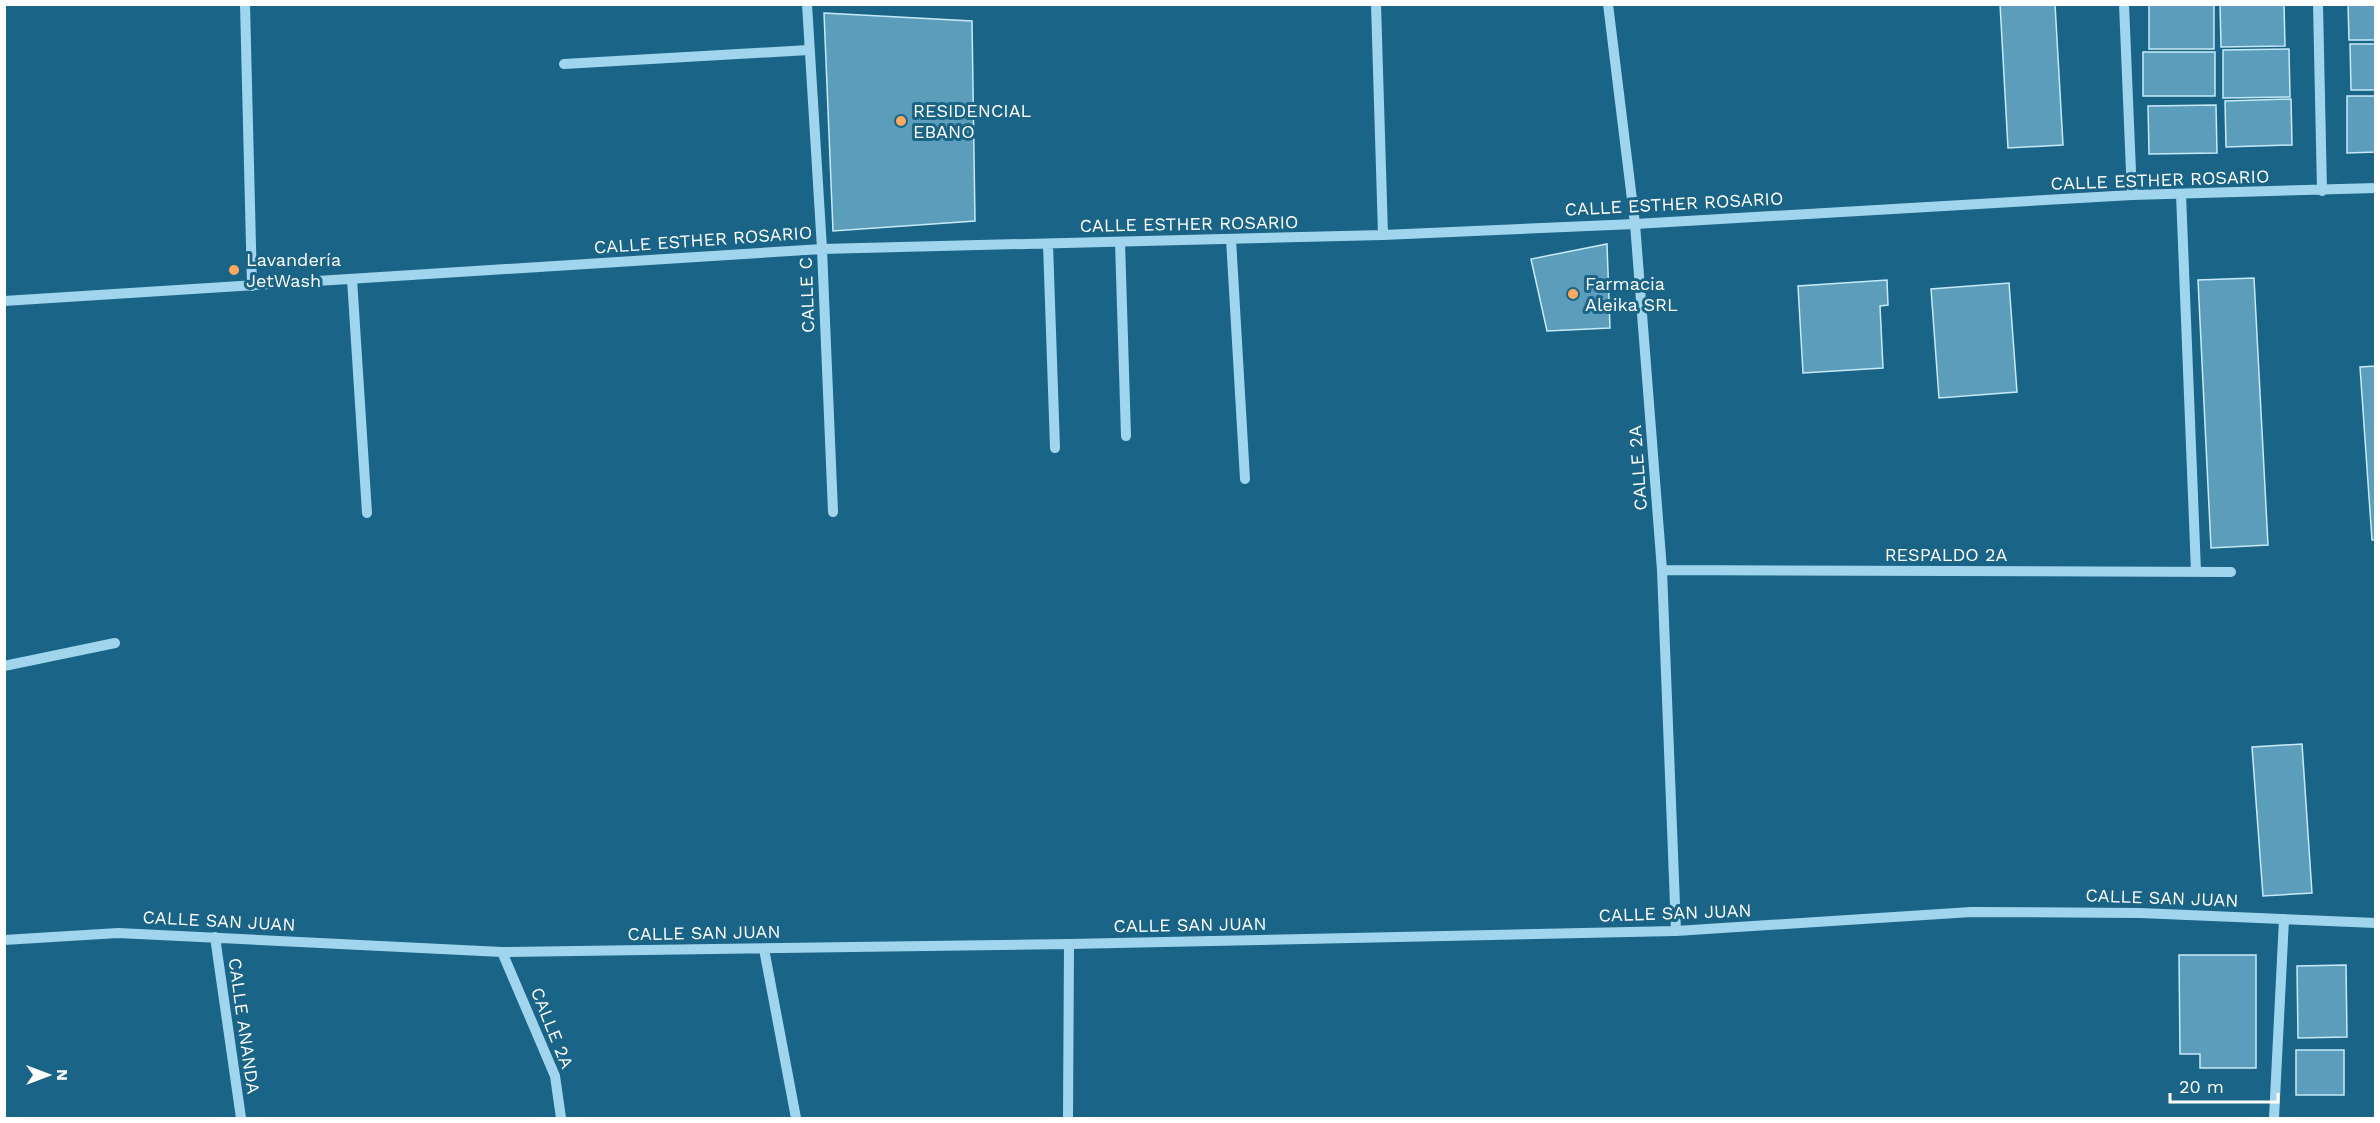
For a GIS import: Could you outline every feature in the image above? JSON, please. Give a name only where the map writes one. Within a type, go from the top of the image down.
[{"type":"street","points":[[245,4],[252,286]]},
{"type":"street","name":"CALLE C","points":[[807,4],[822,249],[833,512]]},
{"type":"street","points":[[1376,4],[1383,235]]},
{"type":"street","name":"CALLE 2A","points":[[1608,4],[1635,224],[1662,570],[1676,931]]},
{"type":"street","points":[[2124,4],[2132,195]]},
{"type":"street","points":[[2318,4],[2322,191]]},
{"type":"street","points":[[564,64],[810,50]]},
{"type":"street","name":"CALLE ESTHER ROSARIO","points":[[4,301],[822,249],[1383,235],[1635,224],[2132,195],[2376,188]]},
{"type":"street","points":[[2181,194],[2196,572]]},
{"type":"street","points":[[1231,239],[1245,479]]},
{"type":"street","points":[[1120,242],[1126,436]]},
{"type":"street","points":[[1048,244],[1055,448]]},
{"type":"street","points":[[352,279],[367,513]]},
{"type":"street","name":"RESPALDO 2A","points":[[1662,570],[2231,572]]},
{"type":"street","points":[[4,666],[115,643]]},
{"type":"street","name":"CALLE SAN JUAN","points":[[4,940],[118,933],[502,952],[1069,944],[1676,931],[1971,912],[2140,913],[2376,923]]},
{"type":"street","points":[[2274,1119],[2284,919]]},
{"type":"street","name":"CALLE ANANDA","points":[[215,938],[241,1119]]},
{"type":"street","points":[[1068,1119],[1069,944]]},
{"type":"street","points":[[764,949],[796,1119]]},
{"type":"street","name":"CALLE 2A","points":[[502,952],[555,1076],[561,1119]]},
{"type":"building","points":[[2000,4],[2055,4],[2063,145],[2008,148]]},
{"type":"building","points":[[2149,4],[2214,4],[2214,49],[2149,49]]},
{"type":"building","points":[[2220,4],[2284,4],[2285,46],[2221,47]]},
{"type":"building","points":[[2348,4],[2376,4],[2376,40],[2349,40]]},
{"type":"building","name":"RESIDENCIAL EBANO","points":[[824,13],[972,21],[975,221],[833,231]]},
{"type":"building","points":[[2350,44],[2376,44],[2376,90],[2351,90]]},
{"type":"building","points":[[2289,49],[2290,97],[2223,98],[2223,50]]},
{"type":"building","points":[[2143,52],[2215,52],[2215,96],[2143,96]]},
{"type":"building","points":[[2347,96],[2376,96],[2376,152],[2347,153]]},
{"type":"building","points":[[2291,99],[2292,145],[2226,147],[2225,101]]},
{"type":"building","points":[[2216,105],[2217,153],[2149,154],[2148,106]]},
{"type":"building","name":"Farmacia Aleika SRL","points":[[1607,244],[1610,328],[1547,331],[1531,259]]},
{"type":"building","points":[[2254,278],[2268,545],[2211,548],[2198,280]]},
{"type":"building","points":[[1887,280],[1888,305],[1880,306],[1883,368],[1803,373],[1798,286]]},
{"type":"building","points":[[2009,283],[2017,392],[1939,398],[1931,289]]},
{"type":"building","points":[[2376,366],[2376,540],[2372,540],[2360,367]]},
{"type":"building","points":[[2302,744],[2312,893],[2263,896],[2252,747]]},
{"type":"building","points":[[2179,955],[2256,955],[2256,1068],[2200,1068],[2200,1054],[2180,1054]]},
{"type":"building","points":[[2346,965],[2347,1037],[2298,1038],[2297,966]]},
{"type":"building","points":[[2296,1050],[2344,1050],[2344,1095],[2296,1095]]},
{"type":"place","name":"RESIDENCIAL EBANO","points":[[901,121]]},
{"type":"place","name":"Lavandería JetWash","points":[[234,270]]},
{"type":"place","name":"Farmacia Aleika SRL","points":[[1573,294]]}]
